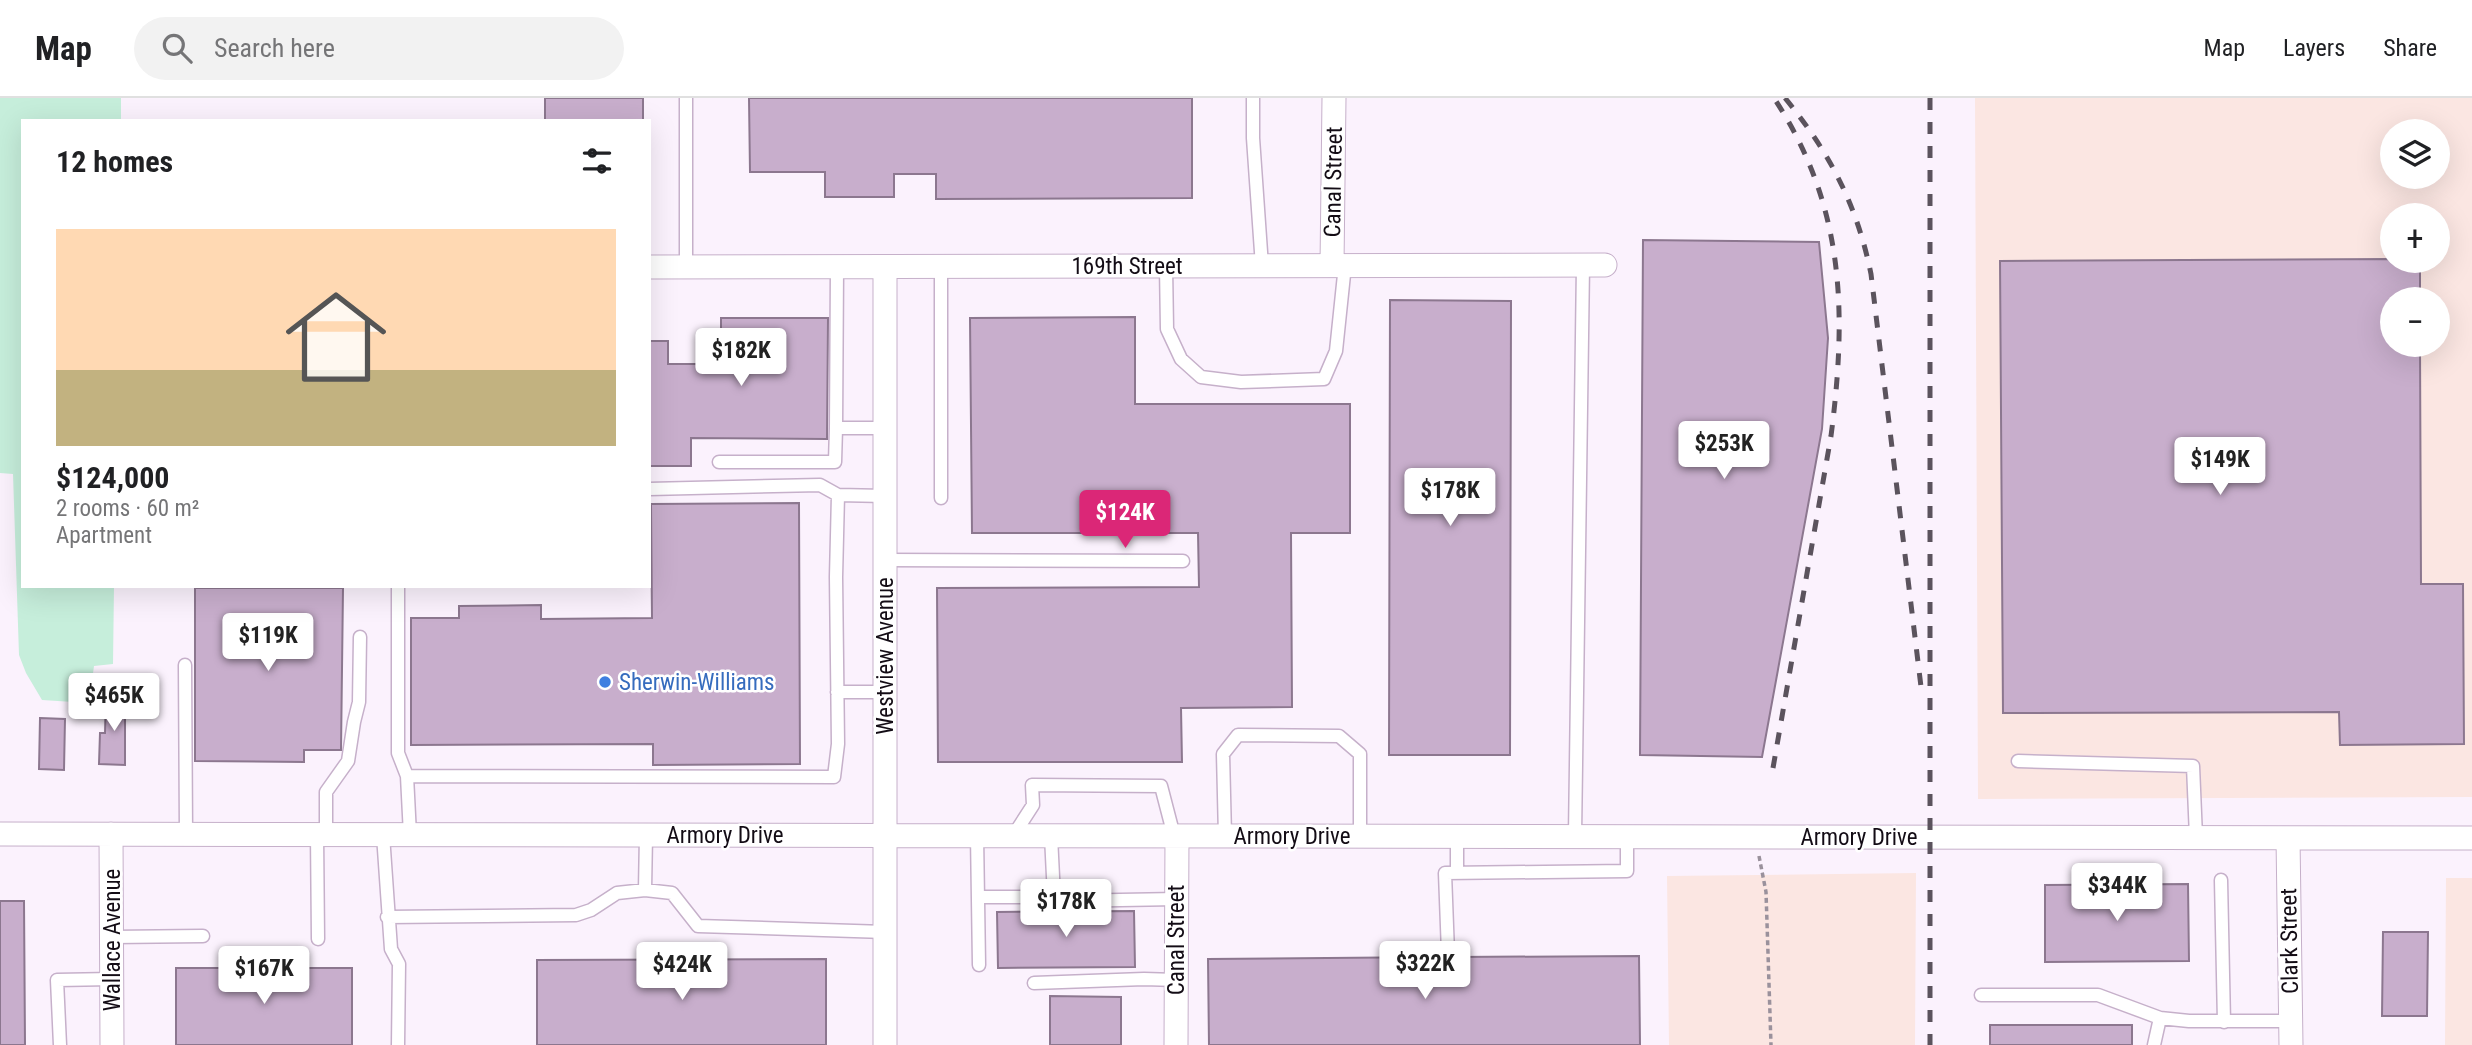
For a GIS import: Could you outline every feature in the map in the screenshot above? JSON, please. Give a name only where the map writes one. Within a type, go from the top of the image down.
[{"type":"street","name":"Canal Street","points":[[1334,98],[1339,265]]},
{"type":"street","name":"169th Street","points":[[651,267],[1594,265]]},
{"type":"street","name":"Westview Avenue","points":[[885,268],[885,1045]]},
{"type":"street","name":"Armory Drive","points":[[0,834],[2472,838]]},
{"type":"street","name":"Wallace Avenue","points":[[111,834],[112,1045]]},
{"type":"street","name":"Canal Street","points":[[1176,836],[1176,1045]]},
{"type":"street","name":"Clark Street","points":[[2288,838],[2291,1045]]},
{"type":"lane","points":[[686,98],[686,267]]},
{"type":"lane","points":[[1253,98],[1262,266]]},
{"type":"lane","points":[[1166,266],[1167,329],[1181,359],[1201,377],[1241,382],[1324,379],[1336,351],[1339,265]]},
{"type":"lane","points":[[1575,836],[1594,265]]},
{"type":"lane","points":[[940,267],[941,498]]},
{"type":"lane","points":[[719,462],[835,462],[837,268]]},
{"type":"lane","points":[[836,428],[885,428]]},
{"type":"lane","points":[[651,489],[820,485],[838,495],[885,496]]},
{"type":"lane","points":[[407,776],[834,777],[838,744],[838,495]]},
{"type":"lane","points":[[885,560],[1183,561]]},
{"type":"lane","points":[[398,588],[398,753],[407,776],[411,835]]},
{"type":"lane","points":[[318,939],[321,834],[326,792],[348,761],[359,702],[360,637]]},
{"type":"lane","points":[[186,665],[187,834]]},
{"type":"lane","points":[[837,692],[885,692]]},
{"type":"lane","points":[[1225,836],[1223,754],[1238,735],[1339,736],[1360,754],[1360,836]]},
{"type":"lane","points":[[2018,761],[2193,766],[2196,838]]},
{"type":"lane","points":[[1013,836],[1033,805],[1032,785],[1161,786],[1176,836]]},
{"type":"lane","points":[[383,835],[387,917],[391,949],[399,964],[398,1045]]},
{"type":"lane","points":[[645,890],[646,835]]},
{"type":"lane","points":[[977,835],[979,965]]},
{"type":"lane","points":[[1051,836],[1054,897]]},
{"type":"lane","points":[[1457,836],[1457,872]]},
{"type":"lane","points":[[1448,953],[1446,873],[1627,871],[1627,837]]},
{"type":"lane","points":[[2221,880],[2224,1022]]},
{"type":"lane","points":[[387,917],[576,915],[591,910],[617,893],[645,890],[672,893],[698,926],[885,932]]},
{"type":"lane","points":[[978,897],[1054,897],[1064,901],[1177,899]]},
{"type":"lane","points":[[112,937],[203,936]]},
{"type":"lane","points":[[60,1045],[57,980],[112,979]]},
{"type":"lane","points":[[1034,983],[1144,979],[1176,981]]},
{"type":"lane","points":[[1981,995],[2098,995],[2160,1018],[2224,1022],[2290,1021]]},
{"type":"lane","points":[[2154,1045],[2160,1018]]},
{"type":"path","points":[[1755,837],[1766,892],[1771,1045]]},
{"type":"shaded area","points":[[1975,98],[2472,98],[2472,797],[1978,799]]},
{"type":"shaded area","points":[[1916,873],[1915,1045],[1669,1045],[1667,876]]},
{"type":"shaded area","points":[[2446,878],[2472,878],[2472,1045],[2445,1045]]},
{"type":"green space","points":[[0,98],[121,98],[121,119],[21,119],[21,588],[114,588],[113,664],[94,666],[89,703],[42,700],[19,655],[13,474],[0,473]]},
{"type":"building","points":[[545,98],[643,98],[643,119],[545,119]]},
{"type":"building","points":[[749,98],[1192,98],[1192,198],[936,199],[936,174],[894,174],[894,197],[825,197],[825,172],[750,172]]},
{"type":"building","points":[[1643,240],[1819,242],[1828,338],[1822,429],[1762,757],[1640,755]]},
{"type":"building","points":[[2380,259],[2380,273],[2420,273],[2420,287],[2380,287],[2380,357],[2420,357],[2421,584],[2463,584],[2464,744],[2340,745],[2339,712],[2003,713],[2000,261]]},
{"type":"building","points":[[1390,300],[1511,301],[1510,755],[1389,755]]},
{"type":"building","points":[[1135,317],[1135,404],[1350,404],[1350,533],[1291,533],[1292,707],[1181,708],[1182,762],[938,762],[937,588],[1199,587],[1198,533],[972,533],[970,318]]},
{"type":"building","points":[[721,318],[828,318],[827,439],[691,438],[691,466],[651,466],[651,341],[668,341],[668,364],[721,364]]},
{"type":"building","name":"Sherwin-Williams","points":[[799,503],[800,764],[653,765],[653,744],[411,745],[411,618],[459,618],[459,606],[541,605],[541,619],[652,618],[651,504]]},
{"type":"building","points":[[195,588],[343,588],[341,750],[304,750],[304,762],[195,761]]},
{"type":"building","points":[[106,696],[125,697],[125,765],[99,764],[100,733],[105,733]]},
{"type":"building","points":[[40,718],[65,719],[64,770],[39,769]]},
{"type":"building","points":[[2188,884],[2189,961],[2045,962],[2045,885]]},
{"type":"building","points":[[0,901],[24,901],[25,1045],[0,1045]]},
{"type":"building","points":[[1134,911],[1135,967],[998,968],[997,912]]},
{"type":"building","points":[[2383,932],[2428,932],[2427,1016],[2382,1016]]},
{"type":"building","points":[[1639,956],[1640,1045],[1209,1045],[1208,959],[1441,957],[1448,962],[1456,957]]},
{"type":"building","points":[[826,959],[826,1045],[537,1045],[537,960]]},
{"type":"building","points":[[176,968],[352,968],[352,1045],[176,1045]]},
{"type":"building","points":[[1050,996],[1121,997],[1121,1045],[1050,1045]]},
{"type":"building","points":[[1990,1025],[2132,1025],[2132,1045],[1990,1045]]},
{"type":"railway","points":[[1773,768],[1831,436],[1839,346],[1839,303],[1827,220],[1815,179],[1797,138],[1774,98]]},
{"type":"railway","points":[[1785,98],[1815,139],[1840,181],[1858,225],[1871,274],[1922,695]]},
{"type":"railway","points":[[1930,98],[1930,1045]]},
{"type":"place","name":"Sherwin-Williams","points":[[605,682]]}]
